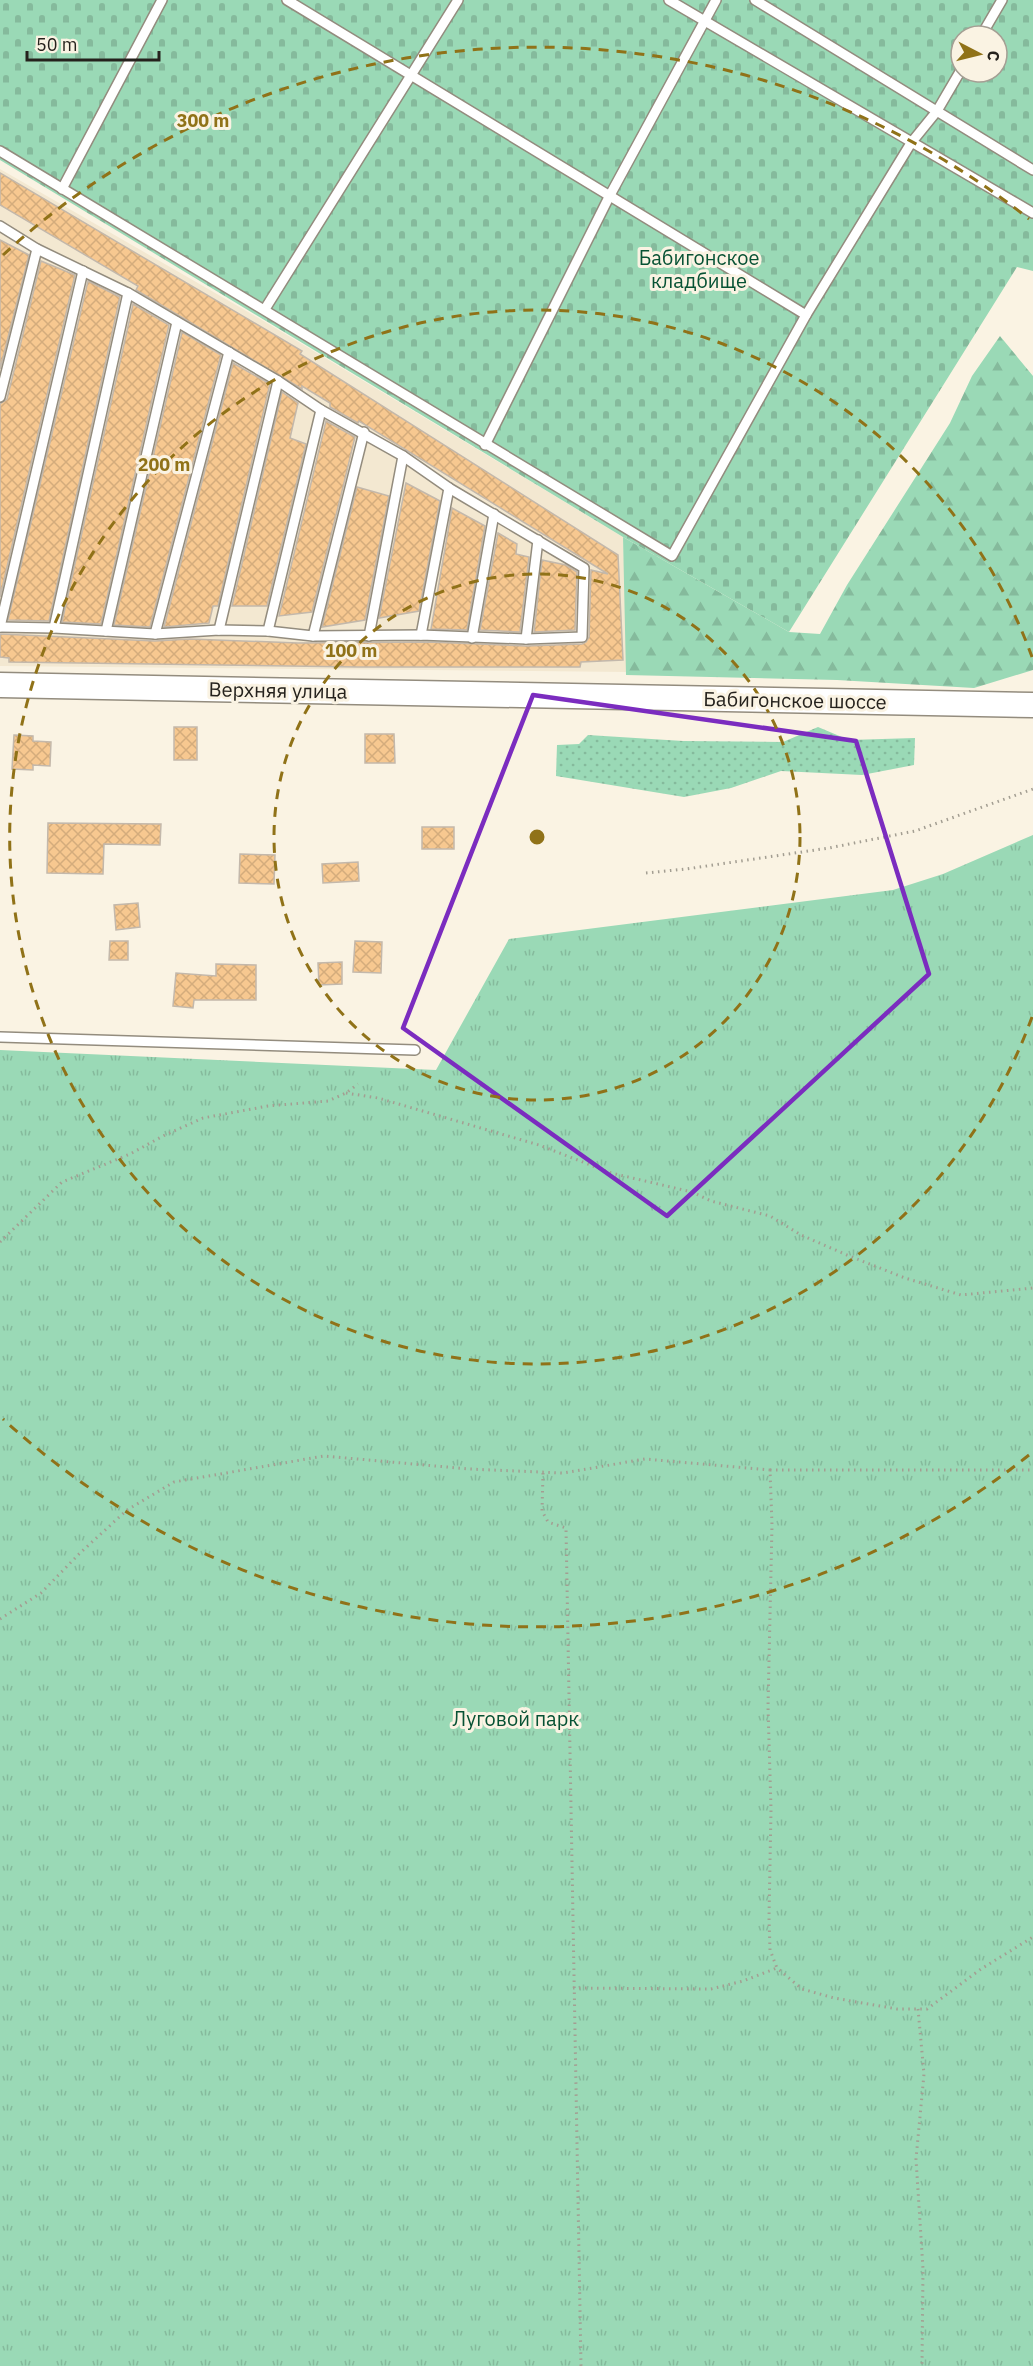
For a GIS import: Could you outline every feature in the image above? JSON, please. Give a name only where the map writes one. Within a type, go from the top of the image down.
[{"type":"street","name":"Верхняя улица","points":[[0,685],[556,695]]},
{"type":"street","name":"Бабигонское шоссе","points":[[556,695],[1033,705]]},
{"type":"lane","points":[[62,189],[162,0]]},
{"type":"lane","points":[[287,0],[806,315]]},
{"type":"lane","points":[[265,309],[458,0]]},
{"type":"lane","points":[[669,0],[1033,213]]},
{"type":"lane","points":[[485,444],[609,196],[716,0]]},
{"type":"lane","points":[[755,0],[1033,170]]},
{"type":"lane","points":[[988,24],[1002,0]]},
{"type":"lane","points":[[0,151],[672,556],[806,315],[911,143],[937,111],[953,84]]},
{"type":"lane","points":[[0,226],[37,249],[83,271],[128,293],[278,381],[321,410],[404,456],[449,488],[584,567],[582,637],[526,639],[421,635],[313,636],[268,631],[219,630],[155,634],[0,627],[83,271]]},
{"type":"lane","points":[[0,397],[37,249]]},
{"type":"lane","points":[[54,628],[128,293]]},
{"type":"lane","points":[[105,631],[177,322]]},
{"type":"lane","points":[[155,634],[229,352]]},
{"type":"lane","points":[[219,630],[278,381]]},
{"type":"lane","points":[[268,631],[321,410]]},
{"type":"lane","points":[[313,636],[364,432]]},
{"type":"lane","points":[[369,636],[404,456]]},
{"type":"lane","points":[[421,635],[449,488]]},
{"type":"lane","points":[[472,638],[494,514]]},
{"type":"lane","points":[[526,639],[538,540]]},
{"type":"lane","points":[[0,1037],[415,1050]]},
{"type":"path","points":[[646,873],[829,848],[915,831],[1033,789]]},
{"type":"path","points":[[0,1242],[62,1182],[130,1154],[203,1118],[268,1106],[328,1101],[346,1093],[358,1084]]},
{"type":"path","points":[[346,1093],[378,1098],[539,1145],[611,1173],[692,1192],[711,1201],[770,1216],[801,1235],[847,1255],[905,1278],[961,1295],[1033,1288]]},
{"type":"path","points":[[0,1619],[41,1593],[126,1510],[174,1482],[324,1456],[543,1473],[563,1473],[645,1459],[770,1470],[1033,1470]]},
{"type":"path","points":[[770,1470],[772,1525],[768,1707],[771,1809],[769,1918],[770,1950],[777,1968],[802,1989],[834,1998],[897,2010],[927,2008],[981,1969],[1033,1937]]},
{"type":"path","points":[[543,1473],[542,1511],[548,1522],[566,1528],[581,2366]]},
{"type":"path","points":[[573,1988],[711,1989],[743,1981],[777,1968]]},
{"type":"path","points":[[918,2009],[924,2074],[916,2159],[923,2269],[922,2366]]},
{"type":"highlighted area","points":[[533,695],[856,741],[929,974],[667,1216],[403,1028]]},
{"type":"shaded area","points":[[0,169],[262,320],[623,537],[628,672],[0,666]]},
{"type":"green space","name":"Бабигонское кладбище","points":[[0,0],[1033,0],[1033,271],[1017,267],[789,632],[623,537],[0,160]]},
{"type":"green space","points":[[1000,336],[1033,376],[1033,670],[974,688],[837,680],[626,675],[623,537],[789,632],[820,634],[847,585],[950,423],[972,376]]},
{"type":"green space","points":[[818,727],[849,740],[915,738],[914,765],[862,775],[781,771],[731,788],[684,797],[556,776],[557,745],[579,744],[588,735],[683,741],[783,742]]},
{"type":"green space","name":"Луговой парк","points":[[1033,835],[1033,2366],[0,2366],[0,1050],[436,1070],[509,939],[893,890],[943,874]]},
{"type":"building","points":[[0,173],[302,351],[300,354],[618,555],[623,660],[581,662],[580,667],[358,667],[9,662],[9,658],[0,657],[0,634],[155,641],[190,639],[298,643],[428,642],[526,646],[582,644],[589,637],[591,570],[608,574],[359,421],[358,423],[330,407],[330,403],[302,386],[302,389],[136,290],[138,286],[0,205]]},
{"type":"building","points":[[0,240],[29,255],[0,369]]},
{"type":"building","points":[[41,261],[75,275],[0,597],[0,404],[7,399]]},
{"type":"building","points":[[88,281],[120,297],[49,621],[8,620]]},
{"type":"building","points":[[133,304],[169,325],[101,624],[62,622]]},
{"type":"building","points":[[182,332],[221,355],[150,627],[114,625]]},
{"type":"building","points":[[233,363],[270,384],[218,606],[213,606],[209,623],[164,627]]},
{"type":"building","points":[[282,392],[298,403],[290,438],[306,444],[267,606],[232,606]]},
{"type":"building","points":[[326,421],[355,437],[344,483],[312,612],[279,616]]},
{"type":"building","points":[[406,483],[440,501],[419,611],[379,618]]},
{"type":"building","points":[[357,487],[389,496],[365,620],[322,627]]},
{"type":"building","points":[[452,508],[485,526],[467,630],[431,629]]},
{"type":"building","points":[[498,533],[517,544],[516,554],[529,557],[520,632],[480,630]]},
{"type":"building","points":[[542,560],[566,565],[577,572],[575,630],[534,632]]},
{"type":"building","points":[[174,727],[197,727],[197,760],[174,760]]},
{"type":"building","points":[[365,734],[394,734],[395,763],[365,763]]},
{"type":"building","points":[[14,735],[33,736],[33,741],[51,742],[50,766],[33,765],[33,770],[12,769]]},
{"type":"building","points":[[48,823],[161,824],[160,845],[104,844],[103,874],[47,873]]},
{"type":"building","points":[[422,827],[454,827],[454,849],[422,849]]},
{"type":"building","points":[[240,854],[275,855],[274,884],[239,883]]},
{"type":"building","points":[[358,862],[359,881],[323,883],[322,864]]},
{"type":"building","points":[[138,903],[140,927],[116,930],[114,905]]},
{"type":"building","points":[[110,941],[128,941],[128,960],[109,960]]},
{"type":"building","points":[[355,941],[382,942],[381,973],[353,972]]},
{"type":"building","points":[[342,962],[342,984],[319,985],[318,963]]},
{"type":"building","points":[[216,964],[256,965],[256,1000],[194,1000],[193,1008],[173,1006],[176,973],[216,976]]}]
